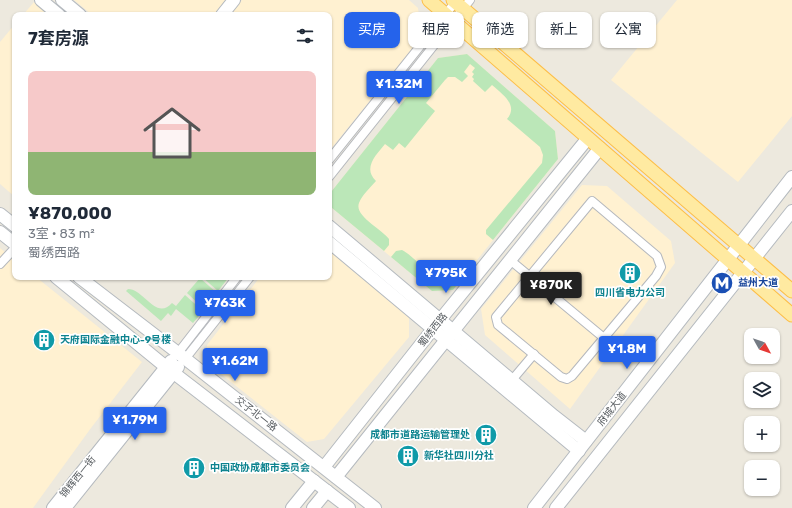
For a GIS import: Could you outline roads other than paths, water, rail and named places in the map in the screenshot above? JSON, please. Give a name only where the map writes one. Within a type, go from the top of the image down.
[{"type":"main road","points":[[430,0],[444,12]]},
{"type":"main road","points":[[460,2],[792,291]]},
{"type":"main road","points":[[464,29],[792,315]]},
{"type":"street","points":[[41,0],[55,12]]},
{"type":"street","points":[[62,0],[76,12]]},
{"type":"street","points":[[224,12],[234,0]]},
{"type":"street","points":[[453,12],[460,2]]},
{"type":"street","points":[[332,156],[424,48]]},
{"type":"street","points":[[332,173],[427,48]]},
{"type":"street","name":"蜀绣西路","points":[[324,467],[588,138]]},
{"type":"street","name":"蜀绣西路","points":[[336,477],[600,148]]},
{"type":"street","name":"府城大道","points":[[534,508],[792,177]]},
{"type":"street","points":[[592,201],[657,256],[661,267],[656,276],[604,338],[572,376],[567,379],[561,377],[498,325],[496,317],[530,276],[592,201]]},
{"type":"street","name":"府城大道","points":[[556,508],[792,211]]},
{"type":"street","points":[[0,214],[12,224]]},
{"type":"street","points":[[332,229],[437,325]]},
{"type":"street","points":[[0,232],[12,242]]},
{"type":"street","points":[[332,244],[437,325],[582,446]]},
{"type":"street","points":[[0,264],[12,251]]},
{"type":"street","points":[[510,260],[604,338]]},
{"type":"street","name":"交子北一路","points":[[60,280],[170,370],[349,508]]},
{"type":"street","name":"交子北一路","points":[[83,280],[375,508]]},
{"type":"street","points":[[182,356],[235,280]]},
{"type":"street","points":[[182,356],[247,280]]},
{"type":"street","points":[[449,335],[512,380],[582,446]]},
{"type":"street","points":[[512,380],[534,354]]},
{"type":"street","name":"锦辉西一街","points":[[53,508],[182,356]]},
{"type":"street","name":"锦辉西一街","points":[[65,508],[170,370]]},
{"type":"street","points":[[292,508],[314,481]]},
{"type":"street","points":[[313,508],[327,491]]},
{"type":"place","name":"四川省电力公司","points":[[630,273]]},
{"type":"place","name":"益州大道","points":[[722,283]]},
{"type":"place","name":"天府国际金融中心-9号楼","points":[[44,340]]},
{"type":"place","name":"成都市道路运输管理处","points":[[486,435]]},
{"type":"place","name":"新华社四川分社","points":[[408,456]]},
{"type":"place","name":"中国政协成都市委员会","points":[[194,468]]}]
